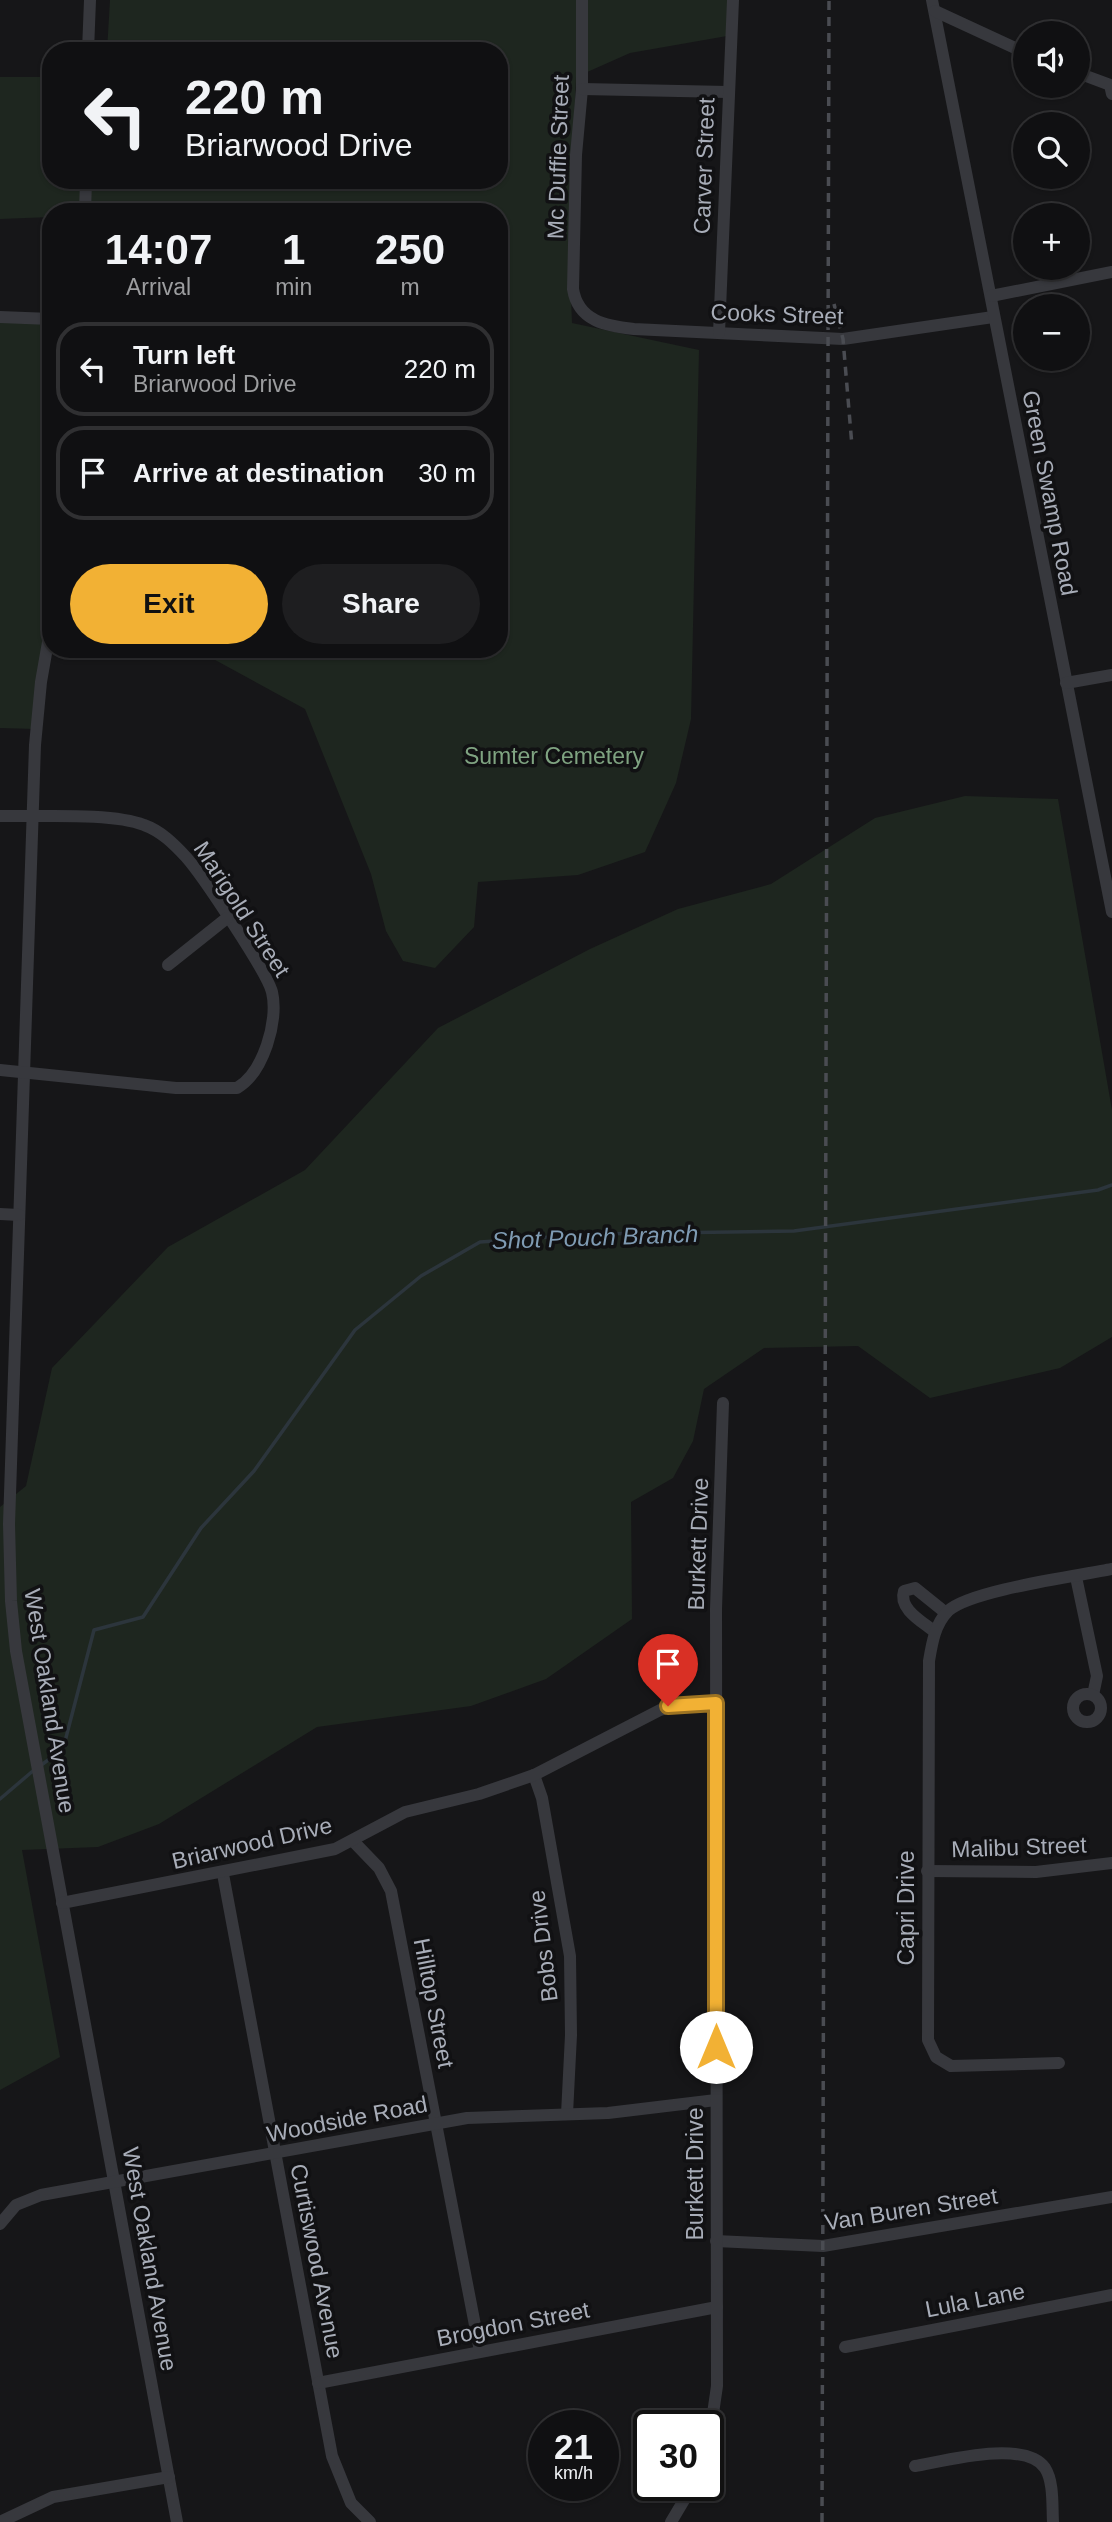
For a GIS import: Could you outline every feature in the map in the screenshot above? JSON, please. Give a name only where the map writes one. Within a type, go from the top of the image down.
[{"type":"street","points":[[88,42],[90,0]]},
{"type":"street","name":"Mc Duffie Street","points":[[582,0],[582,89],[576,155],[573,289],[577,304],[584,313]]},
{"type":"street","name":"Carver Street","points":[[719,333],[733,0]]},
{"type":"street","points":[[934,5],[1013,46]]},
{"type":"street","name":"Green Swamp Road","points":[[934,5],[993,317],[1112,912]]},
{"type":"street","points":[[1090,79],[1111,89]]},
{"type":"street","points":[[582,89],[728,92]]},
{"type":"street","points":[[991,296],[1112,272]]},
{"type":"street","name":"Cooks Street","points":[[584,313],[604,325],[618,327],[843,339],[993,317]]},
{"type":"street","points":[[0,317],[42,319]]},
{"type":"street","name":"West Oakland Avenue","points":[[46,658],[38,705],[19,1215],[9,1567],[13,1626],[177,2522]]},
{"type":"street","points":[[1066,683],[1112,675]]},
{"type":"street","name":"Marigold Street","points":[[0,816],[121,820],[145,825],[167,839],[189,860],[228,918],[268,981],[275,1004],[273,1023],[260,1062],[237,1088],[214,1090],[0,1070]]},
{"type":"street","points":[[168,965],[228,918]]},
{"type":"street","points":[[0,1214],[19,1215]]},
{"type":"street","name":"Burkett Drive","points":[[714,2410],[717,2386],[716,1703],[723,1404]]},
{"type":"street","points":[[935,1632],[906,1606],[903,1600],[904,1591],[915,1588],[946,1613],[960,1603],[989,1594],[1112,1569]]},
{"type":"street","points":[[1076,1577],[1097,1676],[1093,1695]]},
{"type":"street","name":"Capri Drive","points":[[946,1613],[935,1632],[928,1678],[928,2040],[936,2057],[951,2066],[1059,2063]]},
{"type":"street","name":"Briarwood Drive","points":[[62,1903],[320,1854],[353,1841],[416,1808],[479,1794],[534,1775],[660,1710],[682,1704],[716,1703]]},
{"type":"street","name":"Bobs Drive","points":[[534,1775],[542,1798],[570,1956],[572,2021],[567,2114]]},
{"type":"street","name":"Hilltop Street","points":[[353,1841],[379,1868],[391,1891],[480,2351]]},
{"type":"street","name":"Malibu Street","points":[[927,1871],[1036,1872],[1112,1863]]},
{"type":"street","name":"Curtiswood Avenue","points":[[223,1874],[337,2474],[351,2503],[370,2522]]},
{"type":"street","name":"Woodside Road","points":[[0,2224],[6,2215],[25,2200],[435,2124],[516,2114],[623,2112],[716,2100]]},
{"type":"street","name":"Van Buren Street","points":[[716,2241],[823,2246],[1112,2197]]},
{"type":"street","name":"Lula Lane","points":[[845,2347],[1112,2295]]},
{"type":"street","name":"Brogdon Street","points":[[318,2383],[717,2307]]},
{"type":"street","points":[[915,2466],[981,2455],[1028,2456],[1038,2460],[1048,2473],[1053,2522]]},
{"type":"street","points":[[0,2522],[53,2497],[169,2477]]},
{"type":"street","points":[[671,2522],[683,2501]]},
{"type":"green space","name":"Sumter Cemetery","points":[[110,0],[728,0],[727,36],[630,53],[576,77],[569,246],[572,323],[699,350],[691,719],[676,783],[645,852],[578,875],[478,882],[474,927],[435,968],[403,961],[386,931],[371,874],[305,709],[212,658],[508,658],[508,203],[42,203],[42,217],[0,219],[0,77],[42,77],[42,189],[508,189],[508,42],[108,42]]},
{"type":"green space","points":[[0,317],[42,319],[42,658],[46,658],[36,729],[0,728]]},
{"type":"green space","points":[[965,796],[1058,799],[1112,1110],[1112,1337],[1060,1368],[930,1398],[858,1346],[764,1348],[704,1389],[693,1441],[673,1478],[631,1502],[632,1619],[546,1679],[471,1706],[317,1727],[159,1824],[98,1847],[22,1850],[60,2057],[0,2090],[0,1507],[26,1486],[52,1368],[168,1247],[305,1170],[438,1028],[590,949],[678,909],[771,884],[875,818]]},
{"type":"waterway","name":"Shot Pouch Branch","points":[[40,1766],[63,1749],[94,1630],[143,1617],[201,1528],[254,1471],[355,1330],[421,1276],[480,1242],[594,1234],[794,1231],[1098,1190],[1112,1185]]},
{"type":"waterway","points":[[0,1799],[34,1770]]},
{"type":"railway","points":[[822,2522],[829,0]]},
{"type":"railway","points":[[834,304],[843,339],[852,446]]},
{"type":"route","points":[[668,1706],[716,1703],[716,2047]]}]
